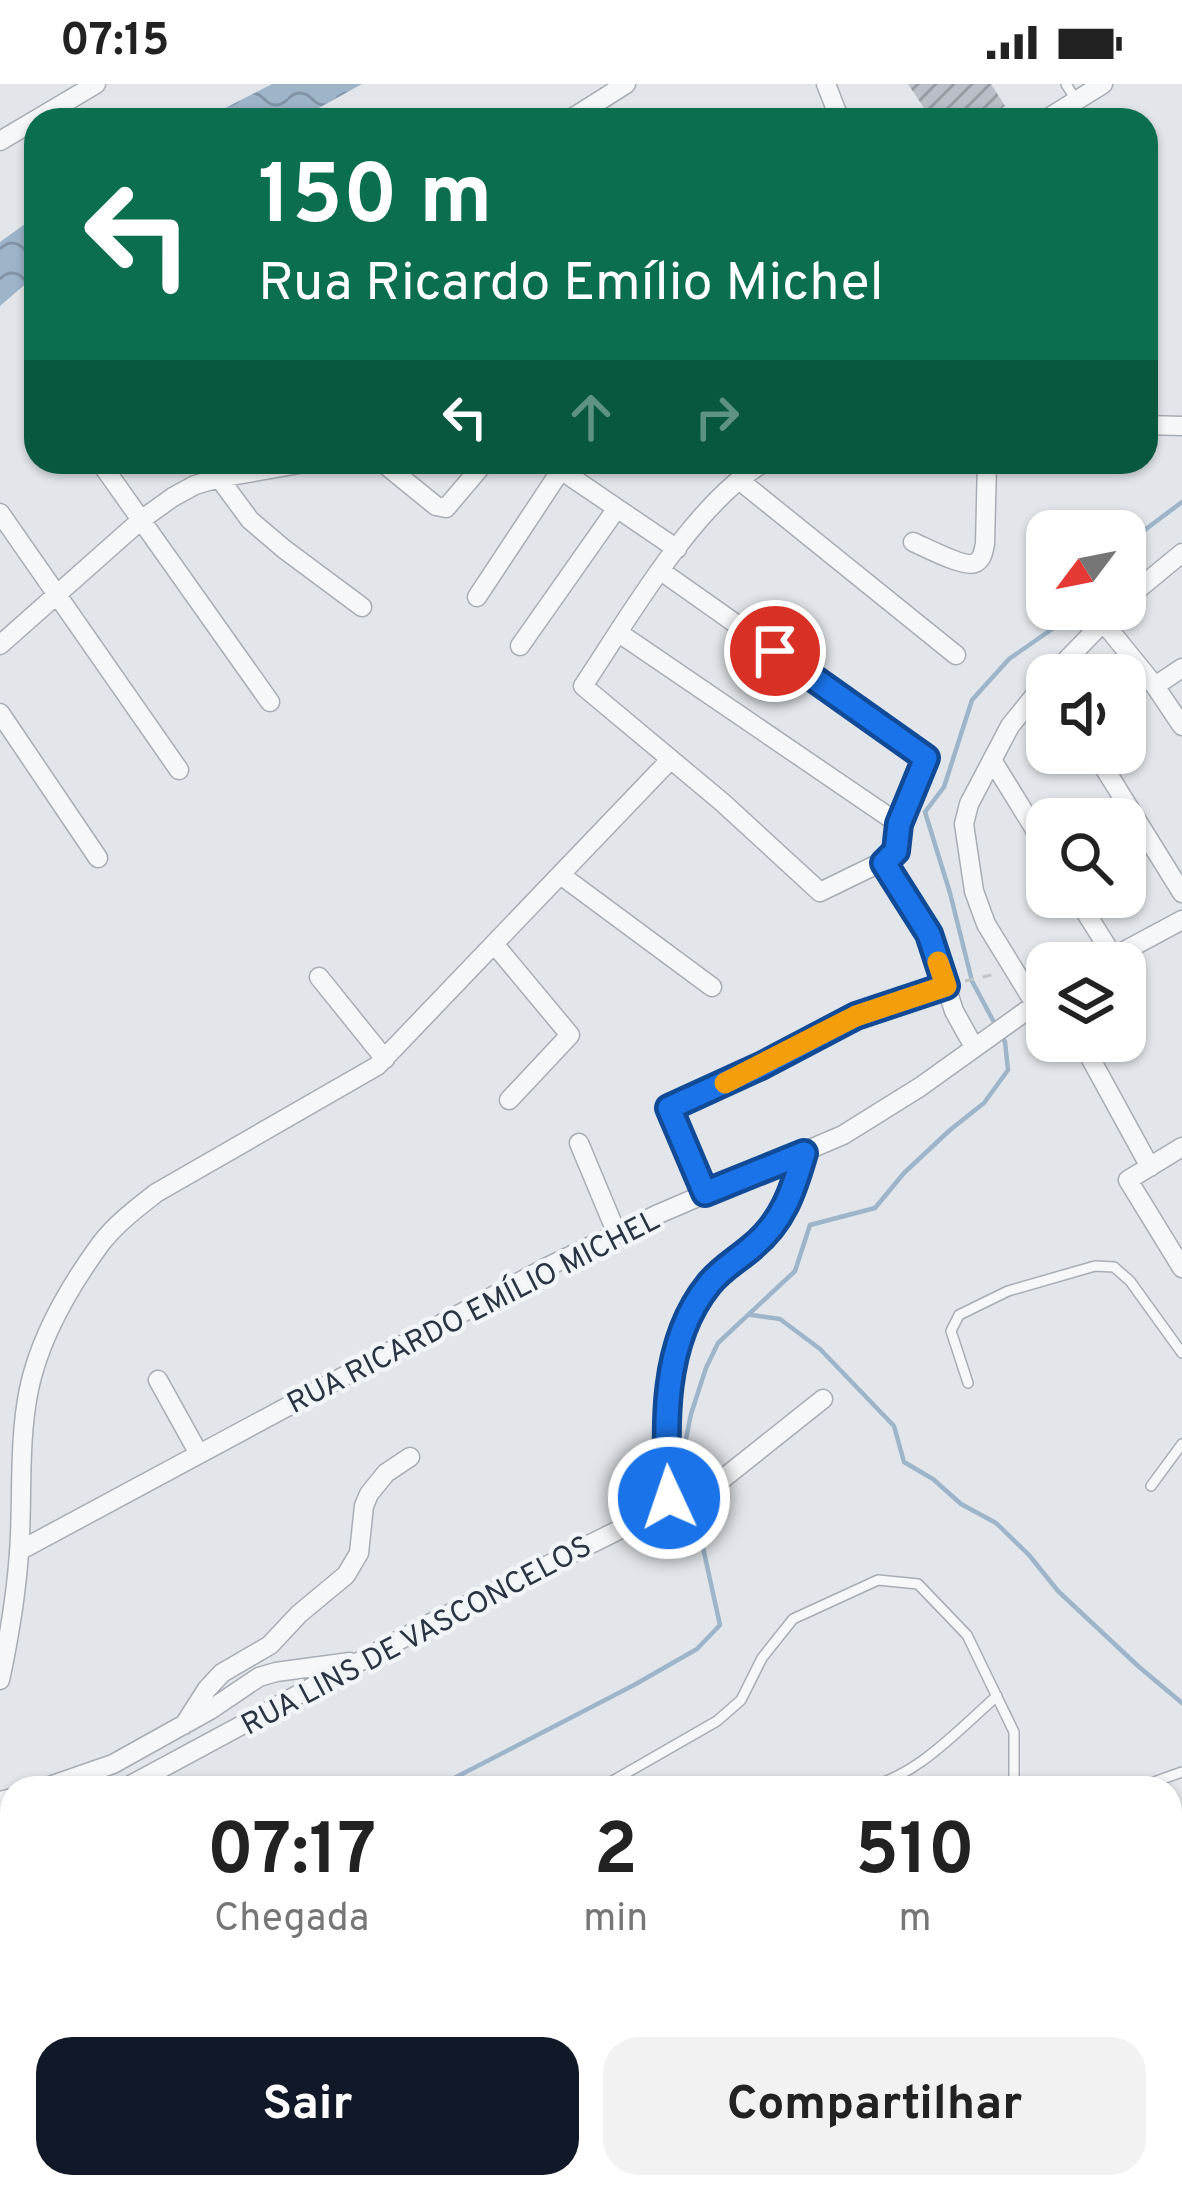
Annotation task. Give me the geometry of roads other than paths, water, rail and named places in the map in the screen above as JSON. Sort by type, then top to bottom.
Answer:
[{"type":"street","points":[[56,108],[96,84]]},
{"type":"street","points":[[588,108],[626,84]]},
{"type":"street","points":[[1071,92],[1103,84]]},
{"type":"street","points":[[109,474],[270,702]]},
{"type":"street","points":[[0,645],[173,497],[195,485],[242,474]]},
{"type":"street","points":[[397,474],[436,506],[446,508],[474,474]]},
{"type":"street","points":[[477,597],[563,474]]},
{"type":"street","points":[[574,474],[677,549]]},
{"type":"street","points":[[662,571],[926,758],[899,824],[896,851],[884,863],[820,892],[722,802],[583,686],[677,549],[717,500],[748,474]]},
{"type":"street","points":[[913,542],[966,564],[976,562],[985,544],[987,474]]},
{"type":"street","points":[[219,478],[250,520],[362,608]]},
{"type":"street","points":[[739,480],[956,655]]},
{"type":"street","points":[[520,646],[617,508]]},
{"type":"street","points":[[0,513],[179,770]]},
{"type":"street","points":[[1146,583],[1182,554]]},
{"type":"street","points":[[1071,654],[1094,630]]},
{"type":"street","points":[[1119,630],[1182,726]]},
{"type":"street","points":[[619,633],[899,824]]},
{"type":"street","points":[[1155,686],[1182,668]]},
{"type":"street","points":[[1026,703],[969,804],[964,824],[980,908],[995,942],[1026,984]]},
{"type":"street","points":[[0,713],[98,857]]},
{"type":"street","points":[[0,1680],[19,1551],[30,1387],[40,1351],[104,1240],[173,1182],[386,1059],[670,760]]},
{"type":"street","points":[[992,760],[1026,815]]},
{"type":"street","points":[[1109,774],[1182,893]]},
{"type":"street","points":[[884,863],[929,934],[954,1011],[990,1036]]},
{"type":"street","points":[[562,876],[712,987]]},
{"type":"street","points":[[1141,942],[1182,920]]},
{"type":"street","points":[[495,945],[569,1035],[509,1100]]},
{"type":"street","points":[[319,977],[386,1059]]},
{"type":"street","points":[[705,1193],[669,1108],[856,1016],[946,986]]},
{"type":"street","name":"RUA RICARDO EMÍLIO MICHEL","points":[[19,1551],[503,1289],[705,1193],[843,1135],[1026,1011]]},
{"type":"street","points":[[1092,1062],[1150,1167]]},
{"type":"street","points":[[579,1143],[617,1234]]},
{"type":"street","points":[[1182,1147],[1128,1180],[1182,1268]]},
{"type":"street","points":[[669,1498],[667,1407],[682,1334],[711,1281],[764,1237],[784,1212],[804,1153]]},
{"type":"street","points":[[158,1380],[199,1454]]},
{"type":"street","name":"RUA LINS DE VASCONCELOS","points":[[147,1776],[448,1614],[643,1518],[669,1498],[720,1481],[823,1399]]},
{"type":"street","points":[[184,1724],[222,1673],[270,1645],[346,1575],[359,1552],[369,1494],[386,1473],[410,1457]]},
{"type":"street","points":[[80,1776],[104,1768],[268,1674],[361,1661]]},
{"type":"lane","points":[[968,1383],[951,1331],[959,1316],[1008,1291],[1095,1266],[1114,1267],[1130,1281],[1182,1353]]},
{"type":"lane","points":[[1151,1486],[1182,1444]]},
{"type":"lane","points":[[620,1776],[717,1721],[741,1700],[762,1658],[793,1619],[878,1580],[917,1585],[967,1635],[1014,1732],[1015,1776]]},
{"type":"lane","points":[[897,1776],[931,1754],[997,1696]]},
{"type":"water","points":[[272,84],[362,84],[319,108],[225,108]]},
{"type":"water","points":[[24,225],[24,285],[0,306],[0,242]]},
{"type":"waterway","points":[[1146,529],[1182,502]]},
{"type":"waterway","points":[[996,1026],[972,981],[925,812],[944,787],[972,700],[1009,659],[1051,630]]},
{"type":"waterway","points":[[689,1478],[686,1439],[691,1414],[718,1343],[795,1271],[810,1225],[875,1208],[904,1173],[984,1103],[1008,1070],[1002,1036]]},
{"type":"waterway","points":[[751,1315],[780,1319],[820,1349],[894,1426],[904,1462],[996,1523],[1058,1591],[1182,1703]]},
{"type":"waterway","points":[[458,1776],[697,1649],[720,1625],[693,1502]]}]
